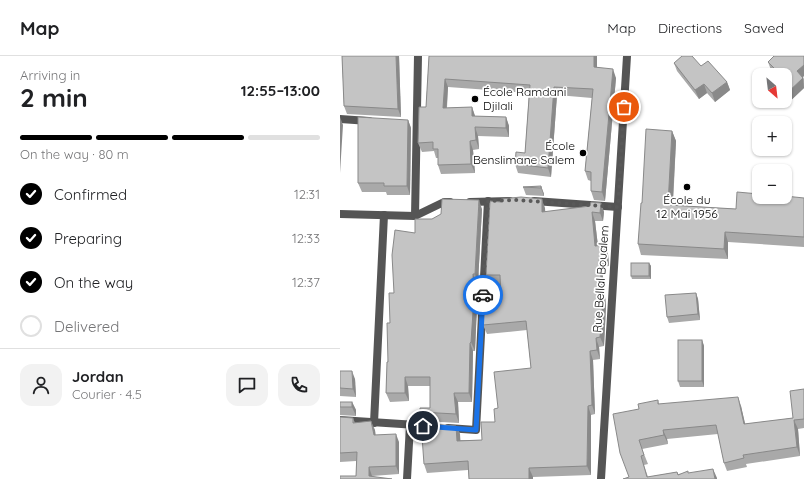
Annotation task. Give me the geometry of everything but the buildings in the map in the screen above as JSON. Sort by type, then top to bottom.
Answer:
[{"type":"street","points":[[415,216],[413,123],[418,56]]},
{"type":"street","name":"Rue Bellal Boualem","points":[[601,479],[627,56]]},
{"type":"street","points":[[340,120],[378,122]]},
{"type":"street","points":[[340,420],[476,430],[488,201]]},
{"type":"street","points":[[340,214],[415,216],[444,202],[520,201],[618,207]]},
{"type":"street","points":[[374,423],[384,215]]},
{"type":"street","points":[[407,479],[410,425]]},
{"type":"way so far","points":[[483,295],[488,201],[516,200],[618,207],[624,107]]},
{"type":"place","name":"École Ramdani Djilali","points":[[475,99]]},
{"type":"place","name":"École Benslimane Salem","points":[[583,153]]},
{"type":"place","name":"École du 12 Mai 1956","points":[[687,187]]},
{"type":"route","points":[[423,426],[476,430],[483,295]]}]
